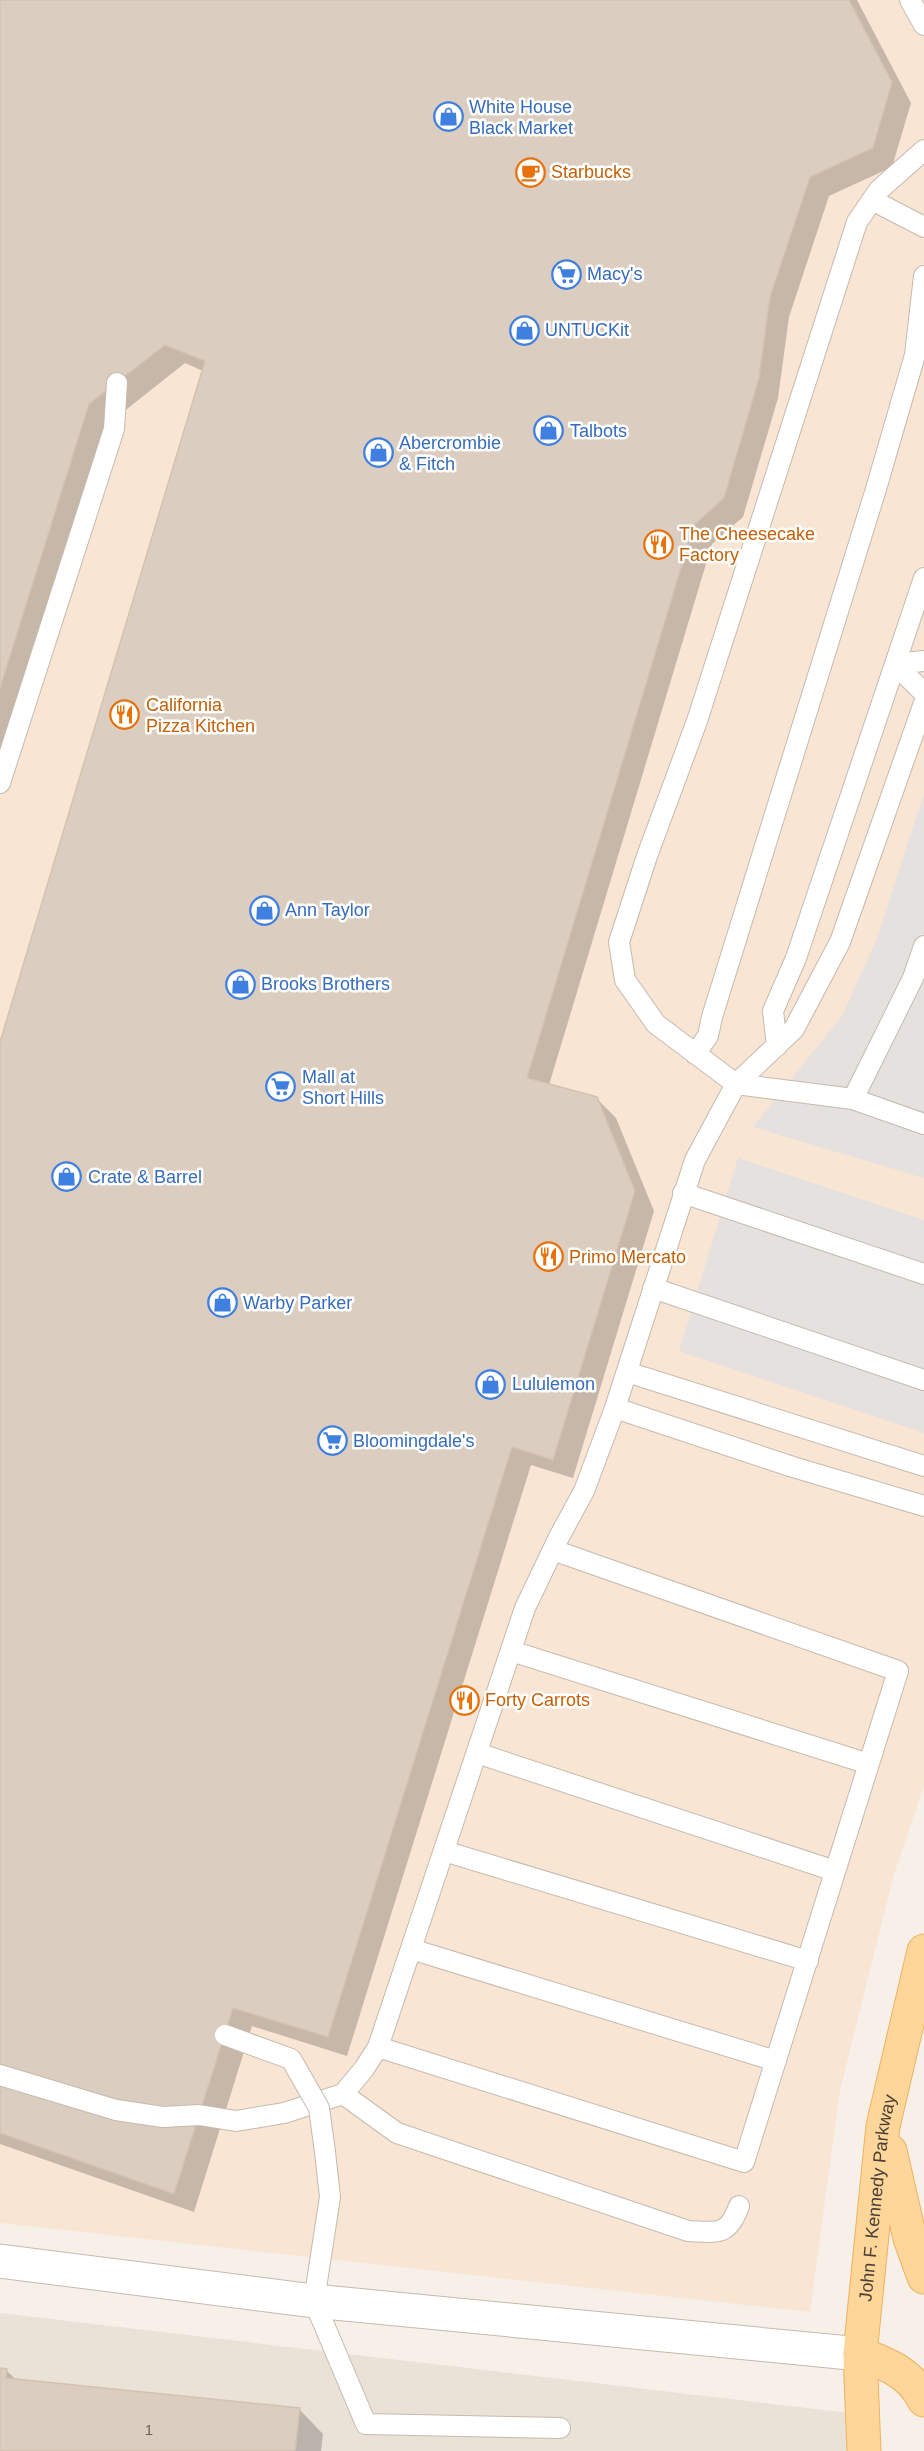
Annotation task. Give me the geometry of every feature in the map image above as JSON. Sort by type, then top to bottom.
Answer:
[{"type":"main road","name":"John F. Kennedy Parkway","points":[[864,2451],[860,2354],[884,2126],[924,1951]]},
{"type":"main road","points":[[884,2126],[910,2238],[924,2277]]},
{"type":"main road","points":[[860,2354],[888,2364],[905,2376],[924,2400]]},
{"type":"street","points":[[0,2261],[314,2301],[860,2354]]},
{"type":"lane","points":[[910,0],[924,25]]},
{"type":"lane","points":[[924,150],[879,190],[857,222],[697,721],[647,856],[619,942],[625,980],[656,1024],[736,1084],[853,1099],[924,1124]]},
{"type":"lane","points":[[872,200],[924,227]]},
{"type":"lane","points":[[695,1054],[708,1036],[876,489],[915,355],[924,276]]},
{"type":"lane","points":[[0,783],[114,429],[117,383]]},
{"type":"lane","points":[[777,1046],[773,1011],[796,958],[924,578]]},
{"type":"lane","points":[[895,664],[924,661]]},
{"type":"lane","points":[[895,664],[924,693]]},
{"type":"lane","points":[[0,2075],[116,2110],[163,2116],[199,2115],[236,2121],[284,2113],[343,2094],[364,2069],[378,2047],[525,1608],[584,1491],[615,1408],[695,1160],[736,1084],[794,1029],[840,942],[924,703]]},
{"type":"lane","points":[[853,1099],[913,978],[924,946]]},
{"type":"lane","points":[[683,1194],[924,1274]]},
{"type":"lane","points":[[653,1288],[924,1380]]},
{"type":"lane","points":[[627,1372],[924,1466]]},
{"type":"lane","points":[[615,1408],[794,1467],[923,1506]]},
{"type":"lane","points":[[378,2047],[744,2162],[897,1671],[553,1550]]},
{"type":"lane","points":[[511,1652],[869,1764]]},
{"type":"lane","points":[[477,1753],[835,1871]]},
{"type":"lane","points":[[444,1851],[808,1961]]},
{"type":"lane","points":[[411,1950],[776,2061]]},
{"type":"lane","points":[[225,2035],[291,2059],[319,2108],[330,2197],[314,2301],[366,2424],[560,2428]]},
{"type":"lane","points":[[343,2094],[397,2133],[688,2230],[721,2232],[734,2222],[739,2206]]},
{"type":"shaded area","points":[[0,0],[924,0],[924,1785],[893,1877],[840,2090],[810,2312],[0,2223]]},
{"type":"shaded area","points":[[924,793],[924,1178],[753,1127],[842,1016],[877,939]]},
{"type":"shaded area","points":[[738,1158],[924,1220],[924,1433],[679,1351]]},
{"type":"shaded area","points":[[0,2313],[850,2413],[851,2451],[0,2451]]},
{"type":"building","name":"Mall at Short Hills","points":[[0,0],[849,0],[892,82],[873,148],[810,177],[770,297],[759,378],[724,498],[694,525],[527,1078],[597,1097],[635,1191],[553,1460],[512,1447],[328,2037],[233,2008],[174,2194],[0,2133],[0,1042],[205,361],[165,345],[89,404],[0,688]]},
{"type":"building","points":[[0,2368],[7,2369],[6,2378],[300,2408],[295,2451],[0,2451]]},
{"type":"place","name":"White House Black Market","points":[[448,117]]},
{"type":"place","name":"Starbucks","points":[[530,172]]},
{"type":"place","name":"Macy's","points":[[566,274]]},
{"type":"place","name":"UNTUCKit","points":[[524,330]]},
{"type":"place","name":"Talbots","points":[[549,431]]},
{"type":"place","name":"Abercrombie & Fitch","points":[[378,453]]},
{"type":"place","name":"The Cheesecake Factory","points":[[658,544]]},
{"type":"place","name":"California Pizza Kitchen","points":[[125,715]]},
{"type":"place","name":"Ann Taylor","points":[[264,910]]},
{"type":"place","name":"Brooks Brothers","points":[[240,984]]},
{"type":"place","name":"Mall at Short Hills","points":[[281,1087]]},
{"type":"place","name":"Crate & Barrel","points":[[67,1177]]},
{"type":"place","name":"Primo Mercato","points":[[548,1257]]},
{"type":"place","name":"Warby Parker","points":[[222,1303]]},
{"type":"place","name":"Lululemon","points":[[491,1384]]},
{"type":"place","name":"Bloomingdale's","points":[[332,1441]]},
{"type":"place","name":"Forty Carrots","points":[[464,1700]]}]
